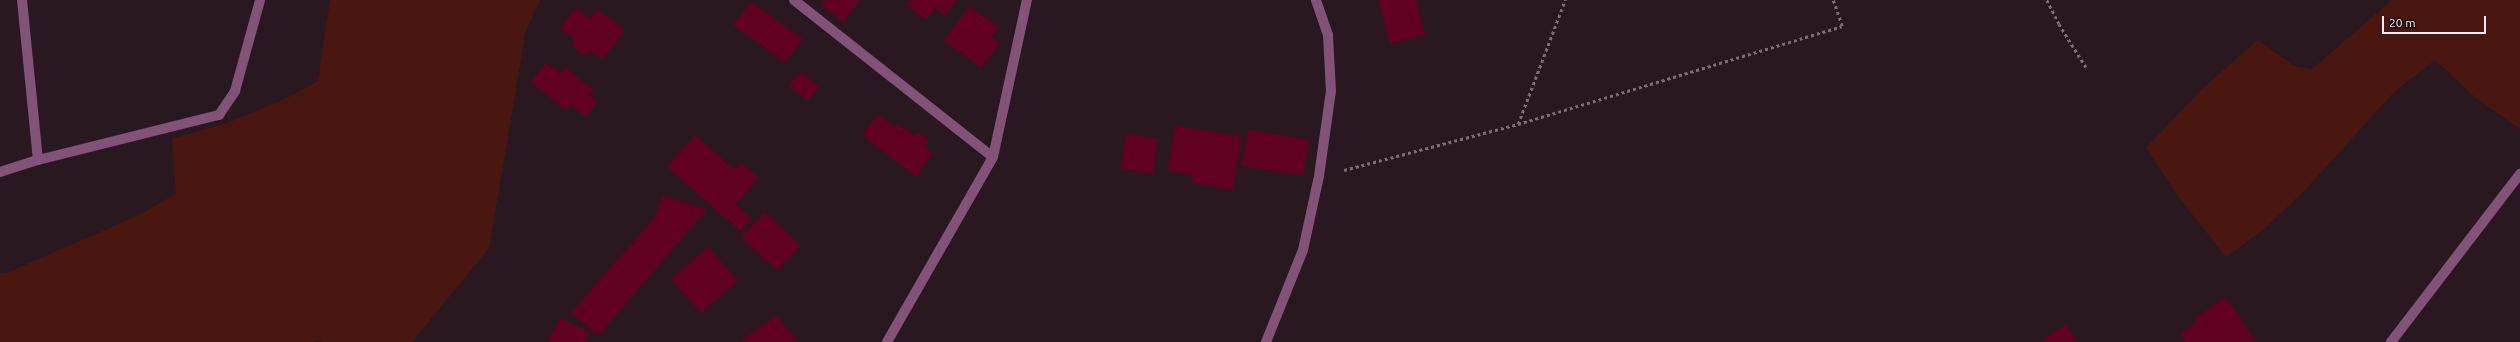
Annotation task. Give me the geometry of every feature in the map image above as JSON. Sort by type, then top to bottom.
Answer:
[{"type":"street","points":[[22,0],[38,160]]},
{"type":"street","points":[[0,172],[38,160],[219,115],[235,91],[260,0]]},
{"type":"street","points":[[794,0],[993,157]]},
{"type":"street","points":[[887,342],[993,157],[1027,0]]},
{"type":"street","points":[[1266,342],[1303,250],[1319,176],[1331,91],[1328,36],[1316,0]]},
{"type":"street","points":[[2391,342],[2520,174]]},
{"type":"path","points":[[1518,124],[1566,0]]},
{"type":"path","points":[[1319,176],[1518,124],[1842,26],[1833,0]]},
{"type":"path","points":[[2047,0],[2059,24],[2086,67]]},
{"type":"shaded area","points":[[330,0],[540,0],[526,30],[489,248],[412,342],[322,342],[316,340],[314,342],[0,342],[0,273],[7,273],[139,215],[176,194],[172,139],[230,122],[283,100],[318,81]]},
{"type":"shaded area","points":[[2392,0],[2520,0],[2520,129],[2476,98],[2435,60],[2394,92],[2306,189],[2264,229],[2226,257],[2178,196],[2146,148],[2203,88],[2258,40],[2294,66],[2312,69]]},
{"type":"building","points":[[825,0],[857,0],[859,2],[843,22],[821,5]]},
{"type":"building","points":[[911,0],[957,0],[945,16],[935,9],[926,20],[906,5]]},
{"type":"building","points":[[1378,0],[1416,0],[1425,35],[1390,44]]},
{"type":"building","points":[[751,2],[803,39],[785,63],[733,25]]},
{"type":"building","points":[[969,6],[999,27],[992,37],[1000,43],[981,68],[944,41]]},
{"type":"building","points":[[576,8],[590,19],[598,9],[625,30],[602,60],[590,51],[585,57],[571,45],[575,40],[560,28]]},
{"type":"building","points":[[546,63],[561,74],[565,68],[594,90],[589,95],[598,102],[586,117],[571,105],[567,111],[531,82]]},
{"type":"building","points":[[800,72],[819,87],[808,101],[789,86]]},
{"type":"building","points":[[878,115],[895,127],[897,123],[914,136],[918,132],[929,141],[924,147],[933,154],[916,177],[862,135]]},
{"type":"building","points":[[1175,126],[1242,137],[1233,190],[1191,183],[1193,175],[1168,171]]},
{"type":"building","points":[[1248,130],[1309,140],[1303,176],[1242,166]]},
{"type":"building","points":[[1126,134],[1158,139],[1153,174],[1121,169]]},
{"type":"building","points":[[695,135],[735,170],[741,163],[759,178],[736,204],[752,219],[741,232],[667,167]]},
{"type":"building","points":[[663,195],[707,210],[598,336],[571,313],[655,217]]},
{"type":"building","points":[[765,212],[801,246],[777,271],[741,237]]},
{"type":"building","points":[[708,247],[738,281],[701,313],[671,279]]},
{"type":"building","points":[[2226,297],[2256,342],[2185,342],[2180,334],[2196,323],[2194,319]]},
{"type":"building","points":[[777,315],[797,342],[740,342]]},
{"type":"building","points":[[560,318],[590,333],[585,342],[548,342]]},
{"type":"building","points":[[2066,325],[2077,342],[2039,342]]}]
